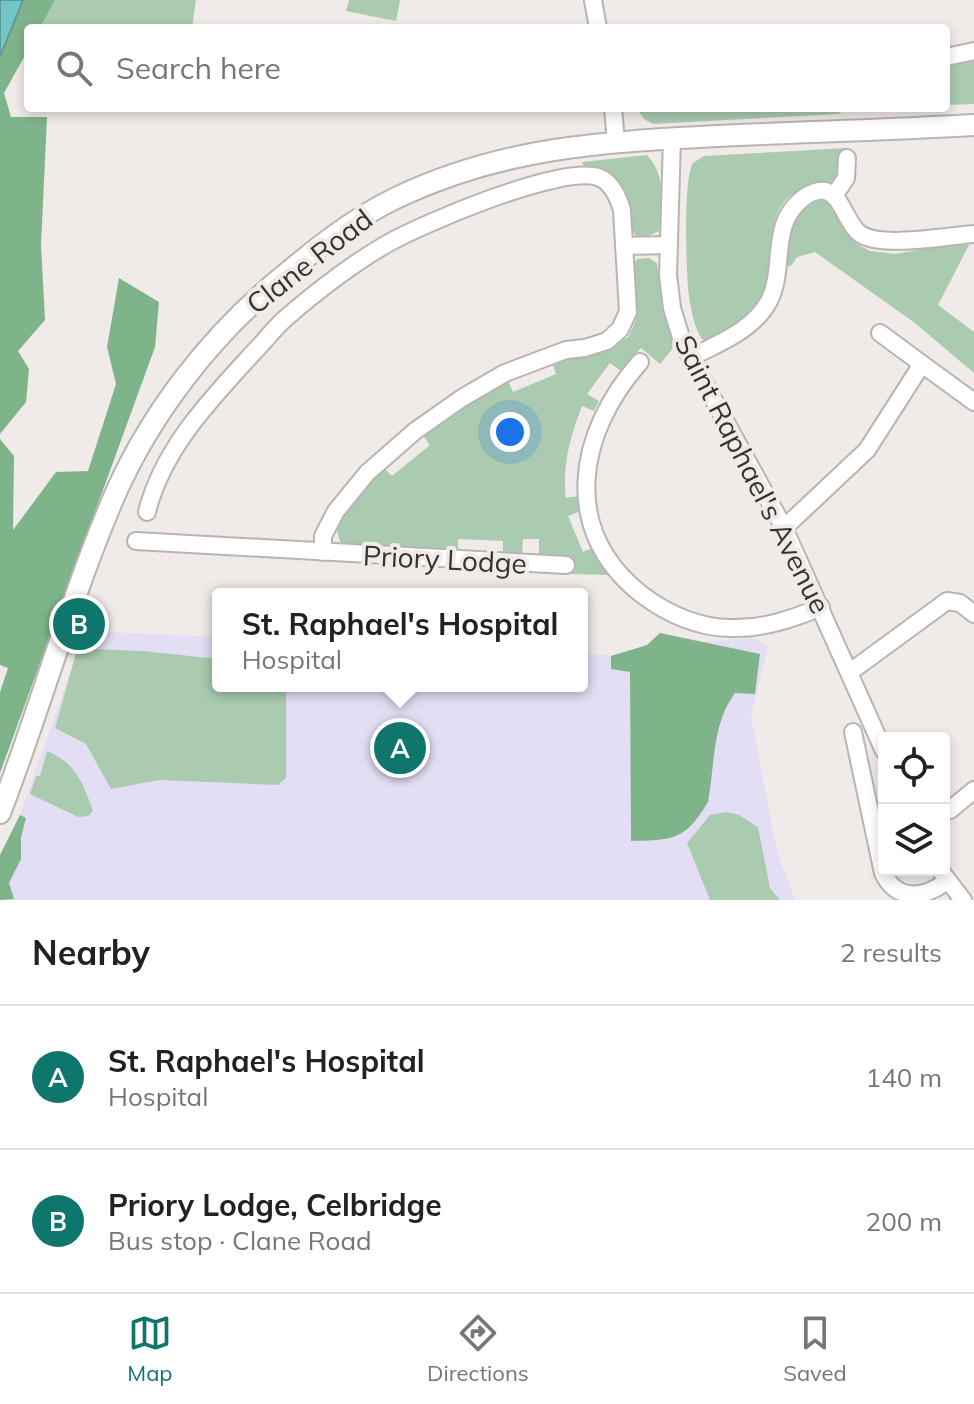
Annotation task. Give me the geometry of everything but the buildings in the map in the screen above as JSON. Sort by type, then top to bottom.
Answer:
[{"type":"main road","name":"Clane Road","points":[[0,813],[94,547],[136,452],[170,398],[223,332],[268,289],[317,249],[369,213],[439,180],[488,163],[565,147],[672,138],[974,125]]},
{"type":"street","points":[[593,0],[597,24]]},
{"type":"street","points":[[950,56],[974,51]]},
{"type":"street","points":[[613,112],[616,142]]},
{"type":"street","name":"Saint Raphael's Avenue","points":[[672,138],[668,275],[672,308],[690,358],[784,528],[878,737]]},
{"type":"street","points":[[834,196],[846,178],[847,158]]},
{"type":"street","name":"Priory Lodge","points":[[147,512],[154,486],[192,421],[285,319],[397,238],[472,206],[538,185],[586,175],[600,178],[618,196],[628,312],[620,329],[607,341],[566,350],[505,373],[416,430],[367,473],[336,511],[323,536],[323,552]]},
{"type":"street","points":[[690,358],[738,332],[769,301],[789,209],[808,194],[824,191],[834,196],[858,232],[873,241],[974,234]]},
{"type":"street","points":[[624,246],[669,245]]},
{"type":"street","points":[[880,333],[974,402]]},
{"type":"street","points":[[640,362],[622,382],[602,415],[592,441],[585,480],[590,516],[602,552],[614,569],[651,602],[697,624],[730,628],[765,625],[821,607]]},
{"type":"street","points":[[784,528],[867,450],[922,364]]},
{"type":"street","name":"Priory Lodge","points":[[136,541],[566,565]]},
{"type":"street","points":[[850,672],[947,601],[960,603],[974,614]]},
{"type":"street","points":[[853,732],[878,850]]},
{"type":"street","points":[[950,810],[974,790]]},
{"type":"street","points":[[884,876],[889,887],[902,897],[913,900],[928,894],[944,876],[963,900]]},
{"type":"shaded area","points":[[85,631],[212,637],[212,692],[588,692],[588,654],[610,655],[698,642],[753,638],[768,646],[751,717],[777,851],[795,900],[0,900],[0,855],[20,815]]},
{"type":"green space","points":[[0,0],[55,0],[42,24],[24,24],[24,57],[4,93],[11,117],[47,117],[41,245],[45,320],[18,351],[29,369],[26,402],[0,434]]},
{"type":"green space","points":[[55,0],[196,0],[193,24],[42,24]]},
{"type":"green space","points":[[349,0],[400,0],[396,21],[346,11]]},
{"type":"green space","points":[[974,59],[974,104],[950,105],[950,65]]},
{"type":"green space","points":[[640,112],[841,112],[653,124]]},
{"type":"green space","points":[[847,148],[839,162],[836,180],[795,192],[781,206],[773,231],[768,284],[753,311],[706,342],[695,323],[688,285],[687,206],[693,163],[704,156]]},
{"type":"green space","points":[[647,155],[658,172],[662,201],[659,231],[643,239],[635,235],[600,170],[584,166],[582,162]]},
{"type":"green space","points":[[816,200],[829,202],[857,244],[870,251],[895,254],[947,245],[969,245],[938,305],[974,332],[974,373],[915,323],[815,252],[797,257],[791,266],[784,265],[791,226],[800,211]]},
{"type":"green space","points":[[649,258],[657,263],[662,304],[674,347],[660,364],[641,348],[621,371],[610,363],[587,394],[599,401],[594,411],[582,406],[566,462],[566,498],[579,496],[581,511],[568,516],[583,552],[594,547],[611,575],[569,574],[567,557],[539,555],[539,539],[523,539],[522,554],[503,553],[503,541],[458,539],[458,552],[344,545],[340,541],[336,528],[343,514],[383,467],[392,476],[430,445],[422,434],[484,392],[508,381],[513,392],[556,374],[552,362],[605,350],[628,337],[636,320],[631,265],[638,259]]},
{"type":"green space","points":[[119,278],[159,302],[155,347],[0,773],[0,692],[8,668],[0,665],[0,439],[14,456],[13,530],[56,472],[88,471],[116,384],[107,347]]},
{"type":"green space","points":[[660,633],[760,654],[755,694],[735,693],[722,718],[708,802],[700,815],[676,836],[631,841],[630,672],[611,669],[611,656],[647,645]]},
{"type":"green space","points":[[92,649],[143,651],[212,658],[212,692],[286,692],[286,778],[278,785],[159,780],[111,789],[86,744],[55,728],[76,653]]},
{"type":"green space","points":[[47,751],[65,762],[77,775],[93,811],[88,816],[78,817],[30,794],[36,776],[40,776]]},
{"type":"green space","points":[[726,812],[739,815],[758,827],[770,888],[780,900],[710,900],[687,843],[710,815]]},
{"type":"green space","points":[[20,815],[26,818],[21,837],[21,859],[9,883],[14,899],[0,900],[0,855]]},
{"type":"water","points":[[0,0],[23,0],[0,57]]},
{"type":"place","name":"Priory Lodge, Celbridge","points":[[79,624]]},
{"type":"place","name":"St. Raphael's Hospital","points":[[400,748]]}]
